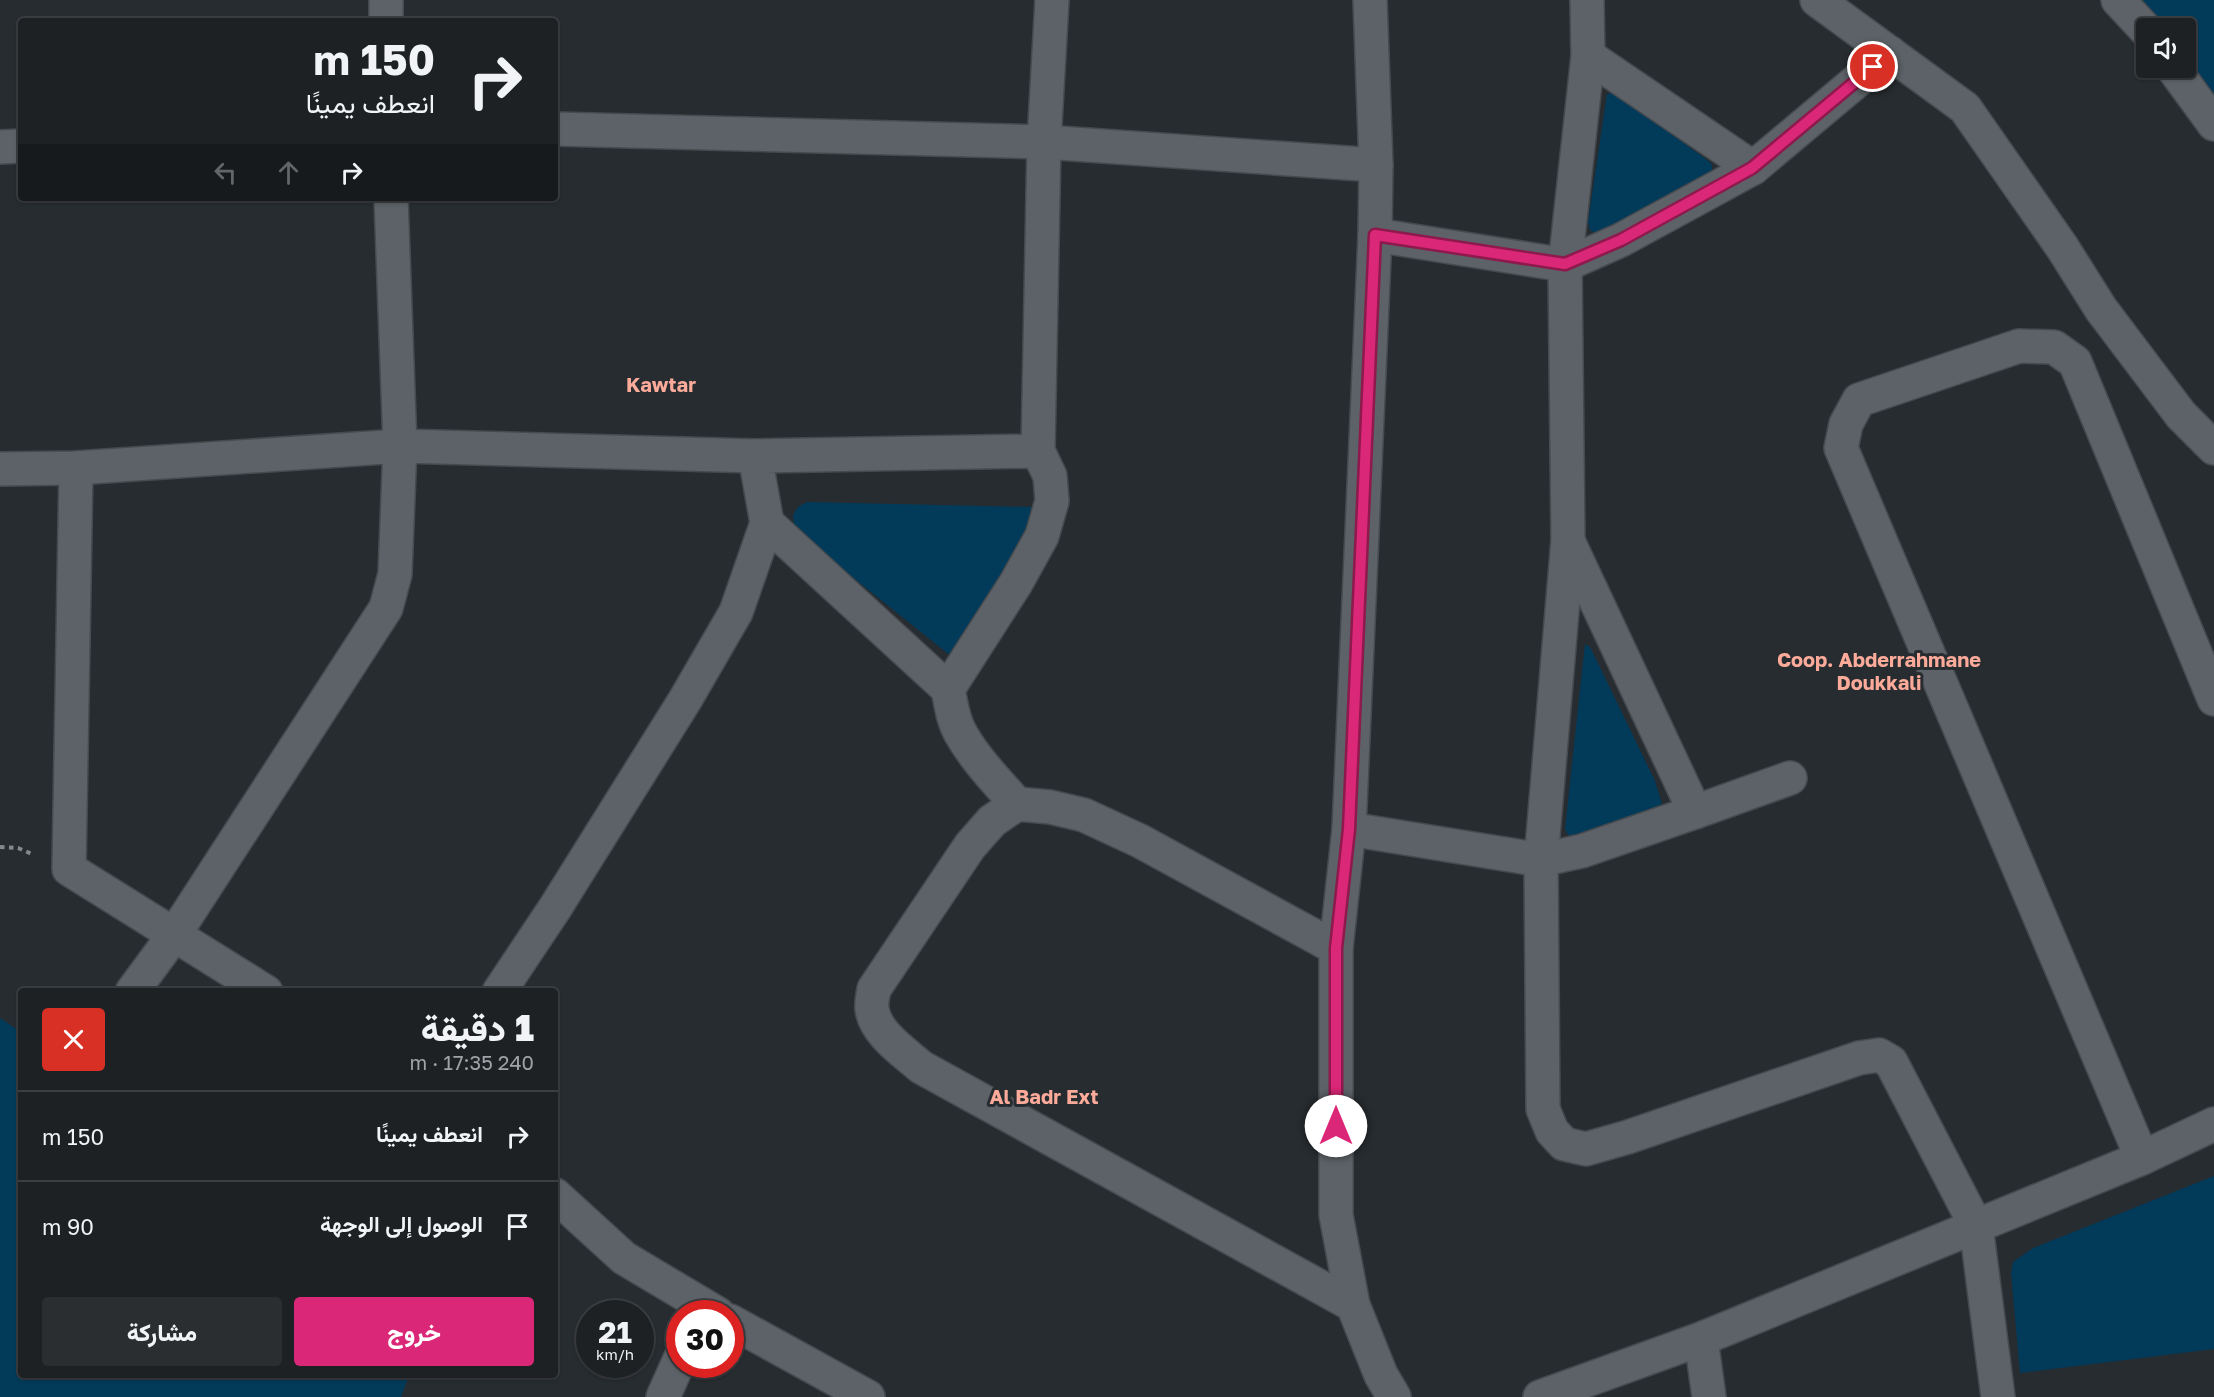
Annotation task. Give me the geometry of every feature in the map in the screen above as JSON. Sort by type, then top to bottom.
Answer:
[{"type":"street","points":[[386,0],[386,18]]},
{"type":"street","points":[[948,689],[1016,584],[1042,536],[1052,501],[1050,476],[1038,451],[1044,142],[1052,0]]},
{"type":"street","points":[[1370,0],[1376,165],[1375,235],[1349,829],[1336,948],[1336,1215],[1353,1305],[1381,1375],[1394,1397]]},
{"type":"street","points":[[1587,0],[1588,56],[1565,264],[1568,540],[1541,860],[1543,1109],[1552,1131],[1564,1144],[1586,1149],[1628,1137],[1859,1058],[1879,1055],[1891,1062],[1976,1226],[1998,1397]]},
{"type":"street","points":[[1817,0],[1965,108],[2056,237],[2101,309],[2181,415],[2214,448]]},
{"type":"street","points":[[2118,0],[2136,19]]},
{"type":"street","points":[[1375,235],[1565,264],[1621,240],[1752,168],[1890,53]]},
{"type":"street","points":[[1588,56],[1752,168]]},
{"type":"street","points":[[2181,78],[2213,120]]},
{"type":"street","points":[[558,129],[1044,142],[1376,165]]},
{"type":"street","points":[[0,147],[18,146]]},
{"type":"street","points":[[135,988],[174,935],[387,608],[394,574],[400,446],[391,201]]},
{"type":"street","points":[[2142,1158],[1841,448],[1846,424],[1859,400],[2019,346],[2054,347],[2075,362],[2214,699]]},
{"type":"street","points":[[0,469],[76,468],[400,446],[755,456],[1038,451]]},
{"type":"street","points":[[502,988],[555,908],[685,700],[736,612],[767,523],[755,456]]},
{"type":"street","points":[[76,468],[69,869],[260,988]]},
{"type":"street","points":[[767,523],[948,689],[952,711],[960,734],[991,775],[1017,804]]},
{"type":"street","points":[[1568,540],[1695,812]]},
{"type":"street","points":[[1349,829],[1541,860],[1582,850],[1790,778]]},
{"type":"street","points":[[1336,948],[1140,841],[1084,815],[1050,807],[1017,804],[992,821],[970,846],[874,989],[871,1007],[875,1021],[893,1042],[921,1067],[1353,1305]]},
{"type":"street","points":[[1540,1397],[1701,1339],[2142,1158],[2214,1124]]},
{"type":"street","points":[[558,1199],[624,1258],[691,1300]]},
{"type":"street","points":[[744,1331],[868,1397]]},
{"type":"street","points":[[1701,1339],[1708,1397]]},
{"type":"street","points":[[663,1397],[672,1378]]},
{"type":"shaded area","points":[[2135,0],[2214,0],[2214,99],[2195,78],[2196,18],[2150,18]]},
{"type":"shaded area","points":[[1615,92],[1711,163],[1713,172],[1708,179],[1597,234],[1590,230],[1588,222],[1607,94]]},
{"type":"shaded area","points":[[807,502],[1035,507],[1041,512],[952,657],[821,552],[794,524],[793,515],[798,507]]},
{"type":"shaded area","points":[[1585,644],[1590,647],[1655,781],[1662,804],[1658,813],[1578,838],[1568,835],[1565,829]]},
{"type":"shaded area","points":[[0,1018],[18,1030],[18,1378],[408,1378],[401,1397],[0,1397]]},
{"type":"shaded area","points":[[2214,1176],[2214,1349],[2020,1373],[2011,1273],[2013,1262],[2033,1248]]},
{"type":"district","name":"Kawtar","points":[[661,385]]},
{"type":"district","name":"Coop. Abderrahmane Doukkali","points":[[1879,672]]},
{"type":"district","name":"Al Badr Ext","points":[[1044,1097]]},
{"type":"route","points":[[1336,1126],[1336,948],[1349,829],[1375,235],[1565,264],[1621,240],[1678,211],[1752,168],[1873,67]]}]
